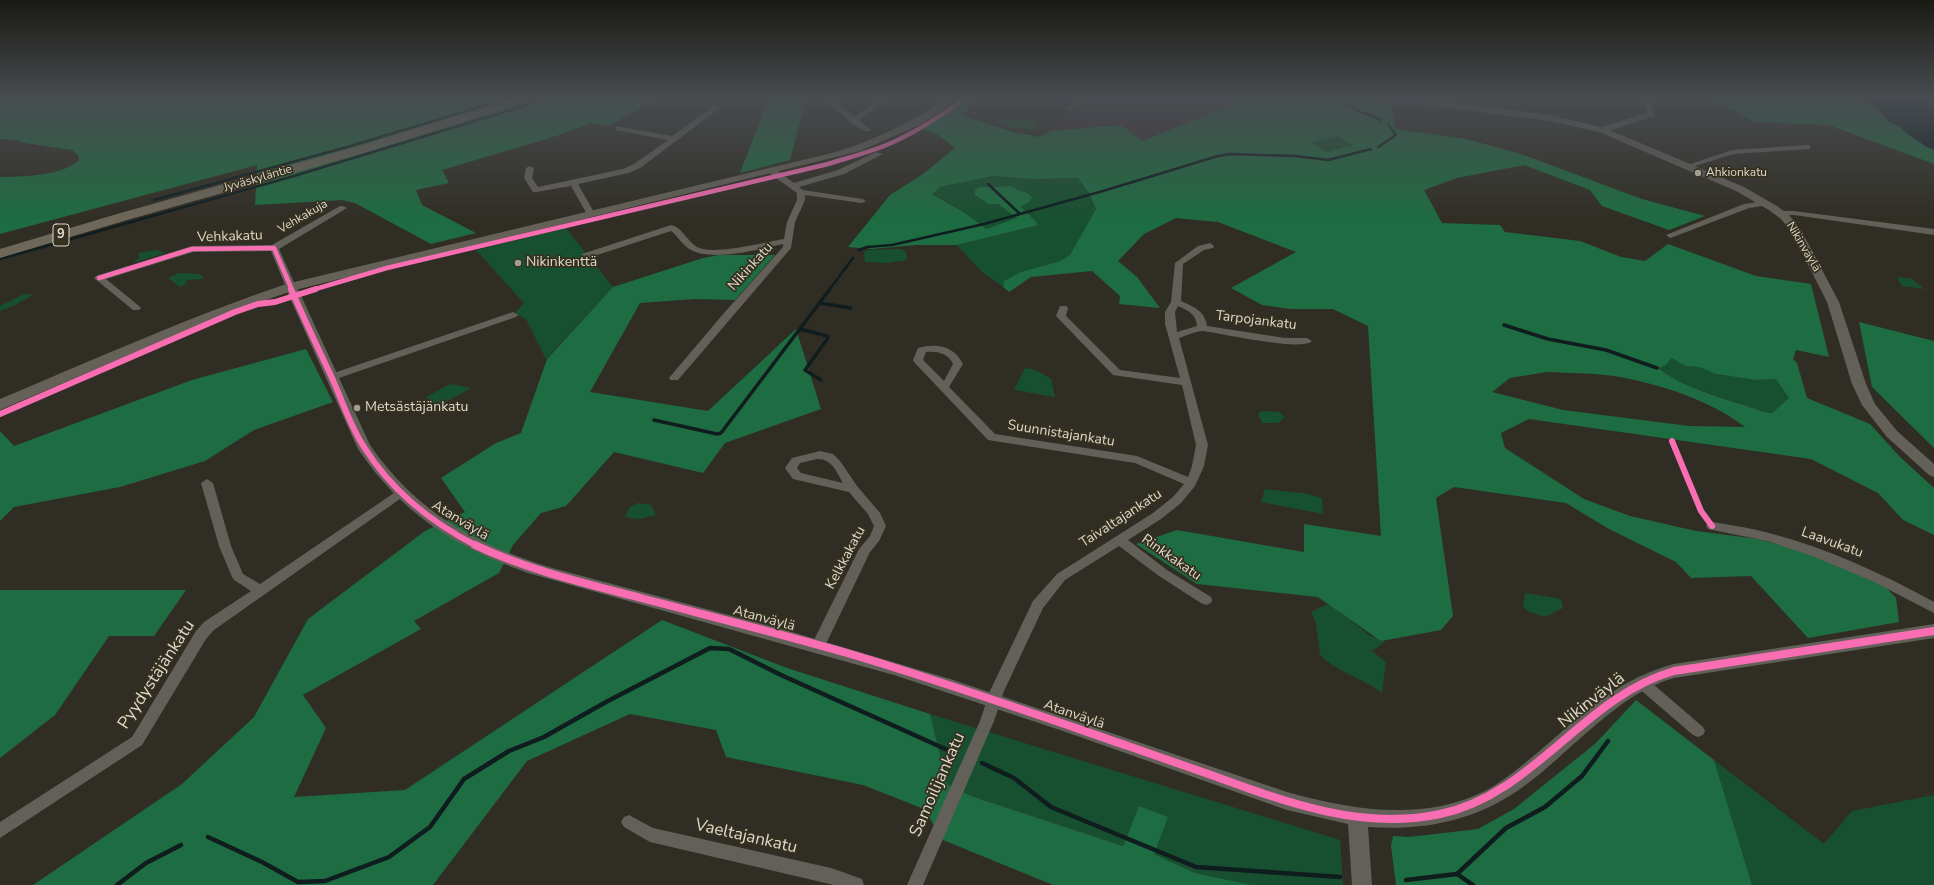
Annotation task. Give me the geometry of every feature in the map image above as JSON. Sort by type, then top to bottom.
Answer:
[{"type":"highway","name":"Jyväskyläntie","points":[[122,216],[398,138]]},
{"type":"highway","name":"9","points":[[0,247],[122,216]]},
{"type":"highway","name":"9","points":[[0,254],[122,216]]},
{"type":"main road","points":[[0,405],[178,329],[246,302],[291,288],[840,154],[884,138]]},
{"type":"street","name":"Nikinväylä","points":[[1622,138],[1740,189],[1779,212],[1796,230],[1833,302],[1859,384],[1869,405],[1892,434],[1934,472]]},
{"type":"street","points":[[530,168],[528,178],[536,190],[573,183],[625,171],[637,166],[674,139]]},
{"type":"street","points":[[1689,166],[1732,152],[1807,146]]},
{"type":"street","points":[[793,186],[841,172],[879,154]]},
{"type":"street","points":[[772,171],[801,192],[862,201]]},
{"type":"street","points":[[573,183],[591,214]]},
{"type":"street","name":"Nikinkatu","points":[[674,378],[727,315],[787,248],[791,222],[801,200],[801,192]]},
{"type":"street","points":[[1670,235],[1749,206],[1765,203]]},
{"type":"street","name":"Vehkakuja","points":[[274,248],[343,208]]},
{"type":"street","points":[[1779,212],[1794,212],[1934,232]]},
{"type":"street","points":[[585,256],[671,228],[677,230],[695,249],[704,252],[718,252],[788,241]]},
{"type":"street","name":"Taivaltajankatu","points":[[994,700],[1042,600],[1061,577],[1157,516],[1177,500],[1191,483],[1198,466],[1202,445],[1170,324],[1170,312],[1176,302],[1179,263],[1201,248],[1210,246]]},
{"type":"street","name":"Vehkakatu","points":[[136,308],[98,278],[192,249],[274,248],[291,288]]},
{"type":"street","name":"Atanväylä","points":[[291,288],[363,446],[376,465],[401,494],[439,525],[479,547],[522,565],[818,646],[910,673],[994,700],[1287,801],[1356,818]]},
{"type":"street","name":"Tarpojankatu","points":[[1176,302],[1194,310],[1201,318],[1202,328]]},
{"type":"street","points":[[1063,308],[1061,316],[1118,373],[1186,382]]},
{"type":"street","points":[[332,377],[513,315]]},
{"type":"street","name":"Tarpojankatu","points":[[1174,336],[1202,328],[1285,341],[1307,341]]},
{"type":"street","name":"Suunnistajankatu","points":[[943,387],[992,437],[1137,460],[1191,483]]},
{"type":"street","name":"Kelkkakatu","points":[[818,646],[865,549],[875,538],[880,526],[874,514],[853,489],[836,463],[828,457],[820,454],[795,461],[792,464],[791,468],[797,476],[853,489]]},
{"type":"street","points":[[207,483],[225,546],[238,577],[261,591]]},
{"type":"street","name":"Pyydystäjänkatu","points":[[0,832],[137,741],[201,635],[214,622],[401,494]]},
{"type":"street","name":"Laavukatu","points":[[1712,526],[1774,539],[1830,557],[1888,583],[1934,608]]},
{"type":"street","name":"Rinkkakatu","points":[[1120,540],[1163,573],[1206,600]]},
{"type":"street","name":"Nikinväylä","points":[[1356,818],[1380,820],[1438,815],[1457,810],[1490,797],[1516,780],[1609,703],[1641,682],[1674,671],[1934,631]]},
{"type":"street","points":[[1641,682],[1698,731]]},
{"type":"street","name":"Samoilijankatu","points":[[916,885],[987,721],[994,700]]},
{"type":"street","points":[[1356,818],[1362,885]]},
{"type":"street","name":"Vaeltajankatu","points":[[629,822],[650,835],[831,876],[856,885]]},
{"type":"shaded area","points":[[1139,138],[1150,138],[1143,141]]},
{"type":"shaded area","points":[[1914,138],[1934,138],[1934,149],[1927,147]]},
{"type":"green space","points":[[548,138],[442,170],[449,183],[416,190],[422,205],[476,233],[431,244],[355,203],[342,200],[255,205],[257,165],[0,234],[0,177],[30,176],[53,172],[72,165],[79,160],[78,155],[72,150],[25,143],[16,140],[0,139]]},
{"type":"green space","points":[[753,138],[796,138],[790,160],[740,173]]},
{"type":"green space","points":[[943,138],[1139,138],[1143,141],[1150,138],[1329,138],[1312,143],[1327,152],[1353,145],[1341,138],[1461,138],[1521,154],[1642,199],[1705,216],[1669,230],[1602,206],[1590,190],[1524,165],[1457,178],[1424,190],[1442,223],[1500,225],[1505,232],[1580,241],[1621,257],[1645,261],[1668,244],[1756,276],[1811,284],[1829,357],[1796,350],[1793,359],[1797,363],[1807,398],[1870,424],[1900,457],[1934,488],[1934,535],[1903,520],[1878,493],[1811,459],[1529,419],[1501,433],[1505,448],[1584,499],[1630,516],[1696,531],[1758,539],[1831,559],[1882,583],[1896,598],[1899,622],[1808,638],[1751,576],[1691,578],[1676,562],[1609,529],[1566,503],[1454,487],[1436,498],[1453,616],[1441,630],[1381,641],[1318,597],[1197,584],[1136,544],[1177,530],[1304,552],[1304,524],[1381,536],[1368,326],[1333,309],[1290,309],[1262,305],[1231,288],[1296,252],[1218,222],[1176,218],[1144,234],[1118,261],[1137,277],[1160,308],[1119,304],[1120,296],[1092,271],[1031,277],[1009,292],[1003,287],[1004,281],[1021,272],[1060,261],[1070,255],[1096,209],[1089,193],[1078,178],[1034,179],[992,176],[940,187],[932,194],[965,213],[986,229],[1017,218],[998,204],[989,204],[975,195],[975,190],[979,187],[1011,186],[1028,193],[1032,198],[1029,202],[1021,206],[1039,225],[957,245],[916,245],[872,249],[848,247],[890,195],[923,174],[955,148]],"holes":[[[1671,358],[1686,366],[1699,367],[1716,374],[1756,380],[1776,379],[1789,398],[1772,413],[1764,412],[1709,394],[1682,383],[1658,368],[1666,365]],[[1547,372],[1597,374],[1649,383],[1683,394],[1715,408],[1745,427],[1689,426],[1563,410],[1492,392],[1510,378]]]},
{"type":"green space","points":[[1329,138],[1341,138],[1353,145],[1327,152],[1312,143]]},
{"type":"green space","points":[[1865,138],[1914,138],[1927,147],[1934,149],[1934,164]]},
{"type":"green space","points":[[992,176],[1034,179],[1078,178],[1089,193],[1096,209],[1070,255],[1060,261],[1021,272],[1004,281],[1003,287],[981,271],[957,245],[1039,225],[1021,205],[1028,193],[1011,186],[987,186],[989,204],[997,204],[1018,218],[986,230],[965,213],[932,193],[940,187]]},
{"type":"green space","points":[[566,228],[613,287],[546,359],[526,319],[514,314],[524,303],[476,250]]},
{"type":"green space","points":[[901,249],[906,252],[907,260],[887,263],[865,262],[864,253],[867,250]]},
{"type":"green space","points":[[157,250],[165,253],[136,262],[135,261],[139,258],[138,253]]},
{"type":"green space","points":[[719,255],[775,255],[735,300],[695,299],[640,303],[590,392],[708,411],[796,329],[821,409],[725,443],[703,473],[614,452],[566,506],[541,513],[513,545],[499,573],[414,621],[421,629],[303,695],[326,728],[294,797],[405,790],[662,620],[787,668],[930,714],[947,784],[971,796],[1123,846],[1139,806],[1168,817],[1154,854],[1195,873],[1252,885],[1053,885],[943,840],[924,809],[863,785],[726,757],[716,730],[630,714],[527,761],[433,885],[33,885],[182,784],[254,717],[308,619],[425,531],[465,512],[441,478],[496,443],[521,433],[547,359],[613,287],[703,258]]},
{"type":"green space","points":[[178,273],[200,274],[204,279],[188,280],[185,282],[187,284],[180,287],[168,278]]},
{"type":"green space","points":[[1897,277],[1912,279],[1924,289],[1902,286]]},
{"type":"green space","points":[[24,294],[33,295],[0,311],[0,306]]},
{"type":"green space","points":[[1859,322],[1934,341],[1934,448],[1872,387]]},
{"type":"green space","points":[[306,349],[333,402],[254,430],[205,461],[120,487],[14,507],[0,521],[0,431],[14,446],[192,380]]},
{"type":"green space","points":[[1671,358],[1686,366],[1699,367],[1716,374],[1756,380],[1776,379],[1789,398],[1772,413],[1764,412],[1695,388],[1669,376],[1657,368],[1666,365]]},
{"type":"green space","points":[[1025,368],[1036,370],[1051,379],[1055,397],[1014,390]]},
{"type":"green space","points":[[450,384],[471,388],[442,404],[432,403],[426,397]]},
{"type":"green space","points":[[1262,411],[1279,412],[1285,417],[1278,423],[1262,423],[1258,414]]},
{"type":"green space","points":[[1265,489],[1309,494],[1322,498],[1323,514],[1261,502]]},
{"type":"green space","points":[[638,503],[651,505],[656,515],[639,519],[625,517],[629,508]]},
{"type":"green space","points":[[0,590],[186,590],[154,636],[109,636],[55,715],[0,758]]},
{"type":"green space","points":[[1525,593],[1561,599],[1563,608],[1545,617],[1528,611],[1523,607]]},
{"type":"green space","points":[[1330,603],[1370,636],[1380,637],[1385,642],[1372,651],[1386,662],[1382,693],[1332,665],[1320,654],[1316,623],[1311,612]]},
{"type":"green space","points":[[1636,700],[1714,760],[1752,885],[1396,885],[1391,846],[1393,836],[1409,837],[1478,829],[1514,809],[1596,743]]},
{"type":"green space","points":[[930,714],[1340,840],[1343,885],[1252,885],[1195,873],[1154,854],[1139,806],[1123,846],[971,796],[947,784]]},
{"type":"green space","points":[[1714,760],[1824,844],[1852,811],[1934,795],[1934,885],[1752,885]]},
{"type":"waterway","points":[[154,200],[376,138]]},
{"type":"waterway","points":[[0,259],[294,176],[418,138]]},
{"type":"waterway","points":[[1378,147],[1391,138]]},
{"type":"waterway","points":[[859,250],[867,247],[892,245],[984,224],[1103,191],[1218,156],[1230,154],[1296,156],[1328,160],[1371,149]]},
{"type":"waterway","points":[[988,184],[1020,214]]},
{"type":"waterway","points":[[829,290],[853,258]]},
{"type":"waterway","points":[[819,303],[830,289]]},
{"type":"waterway","points":[[654,420],[717,434],[721,433],[819,303]]},
{"type":"waterway","points":[[819,303],[851,308]]},
{"type":"waterway","points":[[1504,325],[1548,339],[1606,350],[1657,368]]},
{"type":"waterway","points":[[800,329],[827,336],[828,338],[805,370],[821,380]]},
{"type":"waterway","points":[[208,837],[262,862],[298,882],[325,881],[389,857],[430,827],[464,779],[509,751],[544,737],[606,702],[710,648],[729,649],[781,675],[952,752]]},
{"type":"waterway","points":[[1457,874],[1506,828],[1545,807],[1582,776],[1608,741]]},
{"type":"waterway","points":[[982,763],[1014,778],[1051,807],[1196,867],[1340,877]]},
{"type":"waterway","points":[[117,885],[146,863],[181,845]]},
{"type":"waterway","points":[[1406,880],[1457,874]]},
{"type":"waterway","points":[[1457,874],[1473,885]]},
{"type":"cycle path","points":[[0,414],[235,312],[258,304],[275,302],[387,268],[828,164],[870,151],[901,138]]},
{"type":"cycle path","points":[[99,278],[192,249],[274,248],[294,296],[363,446],[400,492],[420,510],[465,540],[490,552],[545,573],[745,625],[895,667],[1002,702],[1271,796],[1337,814],[1370,818],[1404,819],[1438,815],[1460,809],[1481,800],[1520,777],[1620,696],[1640,684],[1662,674],[1934,631]]},
{"type":"cycle path","points":[[1672,441],[1701,511],[1712,526]]},
{"type":"place","name":"Ahkionkatu","points":[[1698,173]]},
{"type":"place","name":"Nikinkenttä","points":[[518,263]]},
{"type":"place","name":"Metsästäjänkatu","points":[[357,408]]}]
